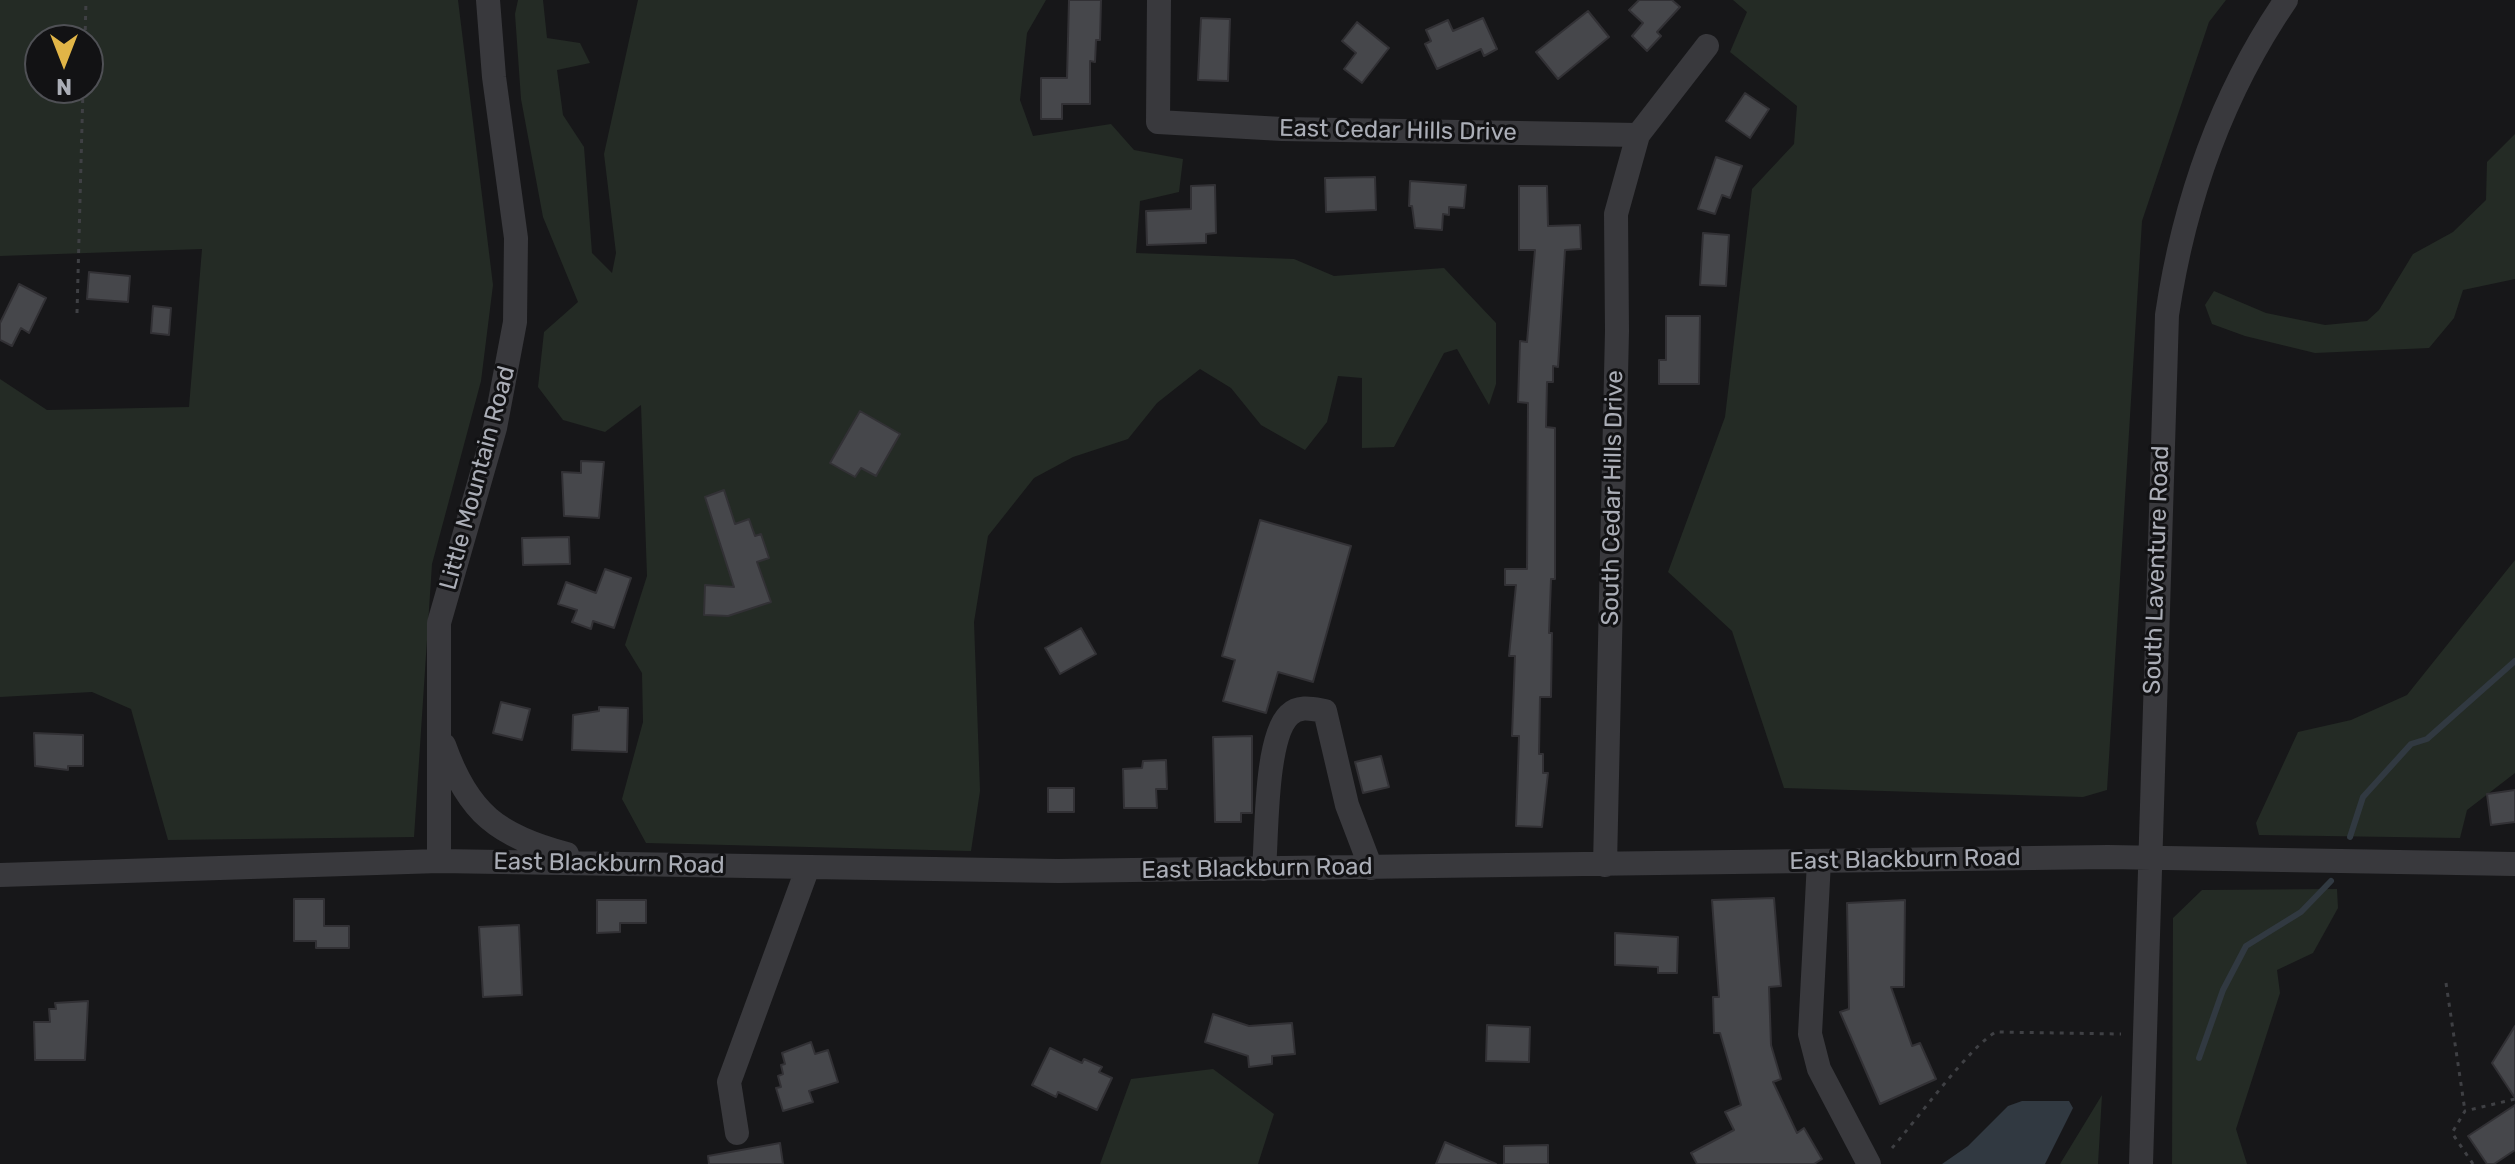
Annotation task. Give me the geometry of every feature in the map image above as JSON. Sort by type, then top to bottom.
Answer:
[{"type":"street","name":"Little Mountain Road","points":[[439,861],[439,623],[495,428],[515,322],[516,238],[494,77],[488,0]]},
{"type":"street","name":"East Cedar Hills Drive","points":[[1159,0],[1158,122],[1282,129],[1638,135]]},
{"type":"street","name":"South Laventure Road","points":[[2141,1164],[2164,354],[2173,275],[2191,198],[2218,124],[2253,53],[2286,0]]},
{"type":"street","points":[[1638,135],[1707,46]]},
{"type":"street","name":"South Cedar Hills Drive","points":[[1605,865],[1616,214],[1638,135]]},
{"type":"street","points":[[1264,869],[1272,776],[1280,728],[1298,709],[1312,708],[1325,711],[1347,805],[1371,868]]},
{"type":"street","points":[[439,731],[467,798],[496,825],[536,846],[607,864]]},
{"type":"street","name":"East Blackburn Road","points":[[0,875],[439,861],[1058,871],[2148,858],[2515,864]]},
{"type":"street","points":[[1819,861],[1810,1034],[1819,1069],[1869,1164]]},
{"type":"street","points":[[737,1133],[729,1082],[808,867]]},
{"type":"path","points":[[85,24],[86,0]]},
{"type":"path","points":[[77,313],[83,104]]},
{"type":"path","points":[[2446,983],[2465,1111],[2452,1133],[2473,1164]]},
{"type":"path","points":[[1892,1148],[1964,1065],[1980,1040],[1996,1032],[2121,1034]]},
{"type":"path","points":[[2465,1111],[2515,1099]]},
{"type":"shaded area","points":[[0,0],[458,0],[493,285],[481,381],[432,564],[414,837],[168,840],[131,709],[92,692],[0,697],[0,379],[47,410],[189,407],[202,249],[0,256]]},
{"type":"shaded area","points":[[518,0],[543,0],[547,38],[580,43],[590,63],[557,70],[563,115],[584,147],[592,253],[612,273],[616,253],[604,154],[638,0],[1046,0],[1027,33],[1020,100],[1033,136],[1111,124],[1134,150],[1183,159],[1179,192],[1140,201],[1136,253],[1294,259],[1334,276],[1444,268],[1496,323],[1496,384],[1489,405],[1457,349],[1444,353],[1394,447],[1362,448],[1362,378],[1338,376],[1327,422],[1305,450],[1261,425],[1231,388],[1200,369],[1157,403],[1128,439],[1073,457],[1034,478],[988,536],[974,622],[980,791],[971,851],[646,843],[622,799],[643,722],[642,673],[625,645],[647,576],[641,405],[605,432],[563,420],[538,387],[544,332],[578,302],[543,217],[521,99],[515,14]]},
{"type":"shaded area","points":[[1733,0],[2226,0],[2209,22],[2142,221],[2107,790],[2083,797],[1784,788],[1732,631],[1668,572],[1725,417],[1752,189],[1794,144],[1797,106],[1730,52],[1747,12]]},
{"type":"shaded area","points":[[2515,134],[2515,279],[2463,290],[2454,318],[2429,348],[2315,353],[2245,336],[2212,324],[2205,305],[2214,291],[2266,313],[2325,325],[2367,321],[2379,310],[2413,254],[2453,232],[2486,200],[2487,162]]},
{"type":"shaded area","points":[[2515,560],[2515,773],[2467,810],[2460,838],[2259,835],[2256,823],[2298,732],[2351,720],[2407,695]]},
{"type":"shaded area","points":[[2337,889],[2338,908],[2313,953],[2277,970],[2280,993],[2236,1129],[2247,1164],[2172,1164],[2173,918],[2202,890]]},
{"type":"shaded area","points":[[1213,1069],[1274,1114],[1258,1164],[1100,1164],[1131,1079]]},
{"type":"shaded area","points":[[2102,1095],[2098,1164],[2060,1164]]},
{"type":"shaded area","points":[[2022,1101],[2069,1101],[2073,1108],[2045,1164],[1942,1164],[1968,1146],[2008,1106]]},
{"type":"building","points":[[1069,0],[1101,0],[1100,40],[1096,40],[1095,62],[1090,61],[1090,104],[1062,104],[1062,119],[1041,119],[1041,78],[1067,78]]},
{"type":"building","points":[[1639,0],[1672,0],[1680,7],[1657,32],[1661,36],[1647,51],[1632,36],[1643,23],[1629,10]]},
{"type":"building","points":[[1588,11],[1609,37],[1558,79],[1536,52]]},
{"type":"building","points":[[1201,18],[1230,19],[1228,81],[1198,80]]},
{"type":"building","points":[[1483,18],[1497,49],[1484,56],[1481,49],[1437,69],[1425,44],[1431,41],[1426,30],[1448,20],[1453,31]]},
{"type":"building","points":[[1357,22],[1389,48],[1362,83],[1344,69],[1356,53],[1342,41]]},
{"type":"building","points":[[1745,93],[1769,109],[1750,138],[1726,121]]},
{"type":"building","points":[[1716,157],[1742,166],[1730,198],[1722,195],[1715,214],[1698,209]]},
{"type":"building","points":[[1375,177],[1376,210],[1326,212],[1325,178]]},
{"type":"building","points":[[1410,181],[1466,185],[1464,208],[1449,207],[1449,215],[1443,214],[1442,230],[1415,228],[1412,206],[1409,206]]},
{"type":"building","points":[[1215,185],[1216,233],[1206,234],[1206,243],[1147,245],[1146,211],[1191,209],[1191,186]]},
{"type":"building","points":[[1519,186],[1547,186],[1548,226],[1580,225],[1581,249],[1565,250],[1558,367],[1553,366],[1553,382],[1547,382],[1546,427],[1555,428],[1555,579],[1551,579],[1549,633],[1552,633],[1551,697],[1540,697],[1539,754],[1543,754],[1543,773],[1548,773],[1542,827],[1516,826],[1519,736],[1512,736],[1515,656],[1509,656],[1516,585],[1505,585],[1505,569],[1527,569],[1528,403],[1518,402],[1520,341],[1527,342],[1535,250],[1519,250]]},
{"type":"building","points":[[1703,233],[1729,235],[1726,286],[1700,285]]},
{"type":"building","points":[[89,272],[130,276],[128,302],[87,299]]},
{"type":"building","points":[[19,284],[46,298],[29,333],[21,328],[12,346],[0,340],[0,323]]},
{"type":"building","points":[[153,306],[171,308],[169,335],[151,333]]},
{"type":"building","points":[[1666,316],[1700,316],[1699,384],[1659,384],[1659,360],[1666,360]]},
{"type":"building","points":[[860,411],[900,434],[876,476],[861,468],[855,477],[830,463]]},
{"type":"building","points":[[581,461],[604,462],[599,518],[564,516],[562,472],[581,473]]},
{"type":"building","points":[[724,490],[735,524],[749,519],[755,536],[761,534],[769,558],[757,562],[771,602],[728,616],[704,615],[705,585],[734,587],[705,497]]},
{"type":"building","points":[[1260,520],[1351,546],[1313,682],[1278,672],[1266,713],[1223,701],[1235,660],[1222,656]]},
{"type":"building","points":[[569,537],[570,564],[523,565],[522,538]]},
{"type":"building","points":[[605,569],[631,578],[614,628],[593,621],[591,629],[572,622],[577,610],[558,604],[566,582],[596,593]]},
{"type":"building","points":[[1081,628],[1096,654],[1060,674],[1045,648]]},
{"type":"building","points":[[501,702],[530,709],[522,740],[493,733]]},
{"type":"building","points":[[599,707],[628,708],[627,752],[572,750],[573,715],[599,711]]},
{"type":"building","points":[[34,733],[83,735],[83,766],[68,766],[68,770],[35,766]]},
{"type":"building","points":[[1252,736],[1252,813],[1241,813],[1241,822],[1215,822],[1213,737]]},
{"type":"building","points":[[1381,756],[1389,787],[1363,793],[1355,762]]},
{"type":"building","points":[[1166,760],[1167,789],[1156,789],[1157,808],[1124,808],[1123,769],[1142,768],[1143,761]]},
{"type":"building","points":[[1048,788],[1074,788],[1074,812],[1048,812]]},
{"type":"building","points":[[2515,790],[2515,822],[2491,825],[2487,794]]},
{"type":"building","points":[[1774,898],[1781,986],[1769,987],[1771,1045],[1781,1079],[1773,1082],[1797,1133],[1804,1128],[1822,1159],[1814,1164],[1697,1164],[1691,1153],[1734,1130],[1725,1112],[1741,1105],[1720,1033],[1714,1033],[1713,997],[1719,997],[1712,900]]},
{"type":"building","points":[[294,899],[324,899],[324,926],[349,926],[349,948],[316,948],[316,941],[294,941]]},
{"type":"building","points":[[597,900],[646,900],[646,923],[620,923],[620,932],[597,933]]},
{"type":"building","points":[[1905,900],[1904,987],[1891,987],[1912,1046],[1920,1043],[1936,1079],[1880,1104],[1840,1012],[1849,1009],[1847,903]]},
{"type":"building","points":[[519,925],[522,995],[483,997],[479,927]]},
{"type":"building","points":[[1615,933],[1678,937],[1677,973],[1658,973],[1658,967],[1615,965]]},
{"type":"building","points":[[88,1001],[85,1060],[35,1060],[34,1022],[50,1022],[49,1009],[56,1009],[55,1003]]},
{"type":"building","points":[[1213,1014],[1249,1026],[1292,1023],[1295,1054],[1272,1056],[1272,1064],[1249,1067],[1248,1056],[1205,1042]]},
{"type":"building","points":[[1487,1025],[1530,1027],[1529,1062],[1486,1061]]},
{"type":"building","points":[[2515,1026],[2515,1098],[2492,1063]]},
{"type":"building","points":[[811,1042],[815,1054],[828,1050],[838,1082],[809,1091],[813,1102],[783,1111],[776,1088],[781,1087],[778,1076],[783,1074],[781,1065],[785,1064],[782,1053]]},
{"type":"building","points":[[1050,1048],[1082,1063],[1084,1059],[1102,1067],[1099,1072],[1112,1078],[1097,1110],[1058,1092],[1056,1097],[1032,1085]]},
{"type":"building","points":[[2515,1105],[2515,1150],[2494,1164],[2487,1164],[2468,1136]]},
{"type":"building","points":[[1445,1142],[1496,1164],[1436,1164]]},
{"type":"building","points":[[780,1143],[783,1164],[709,1164],[708,1156]]},
{"type":"building","points":[[1548,1145],[1548,1164],[1504,1164],[1504,1146]]},
{"type":"waterway","points":[[2350,837],[2363,797],[2411,744],[2427,739],[2515,661]]},
{"type":"waterway","points":[[2199,1058],[2223,990],[2246,946],[2301,912],[2331,881]]}]
